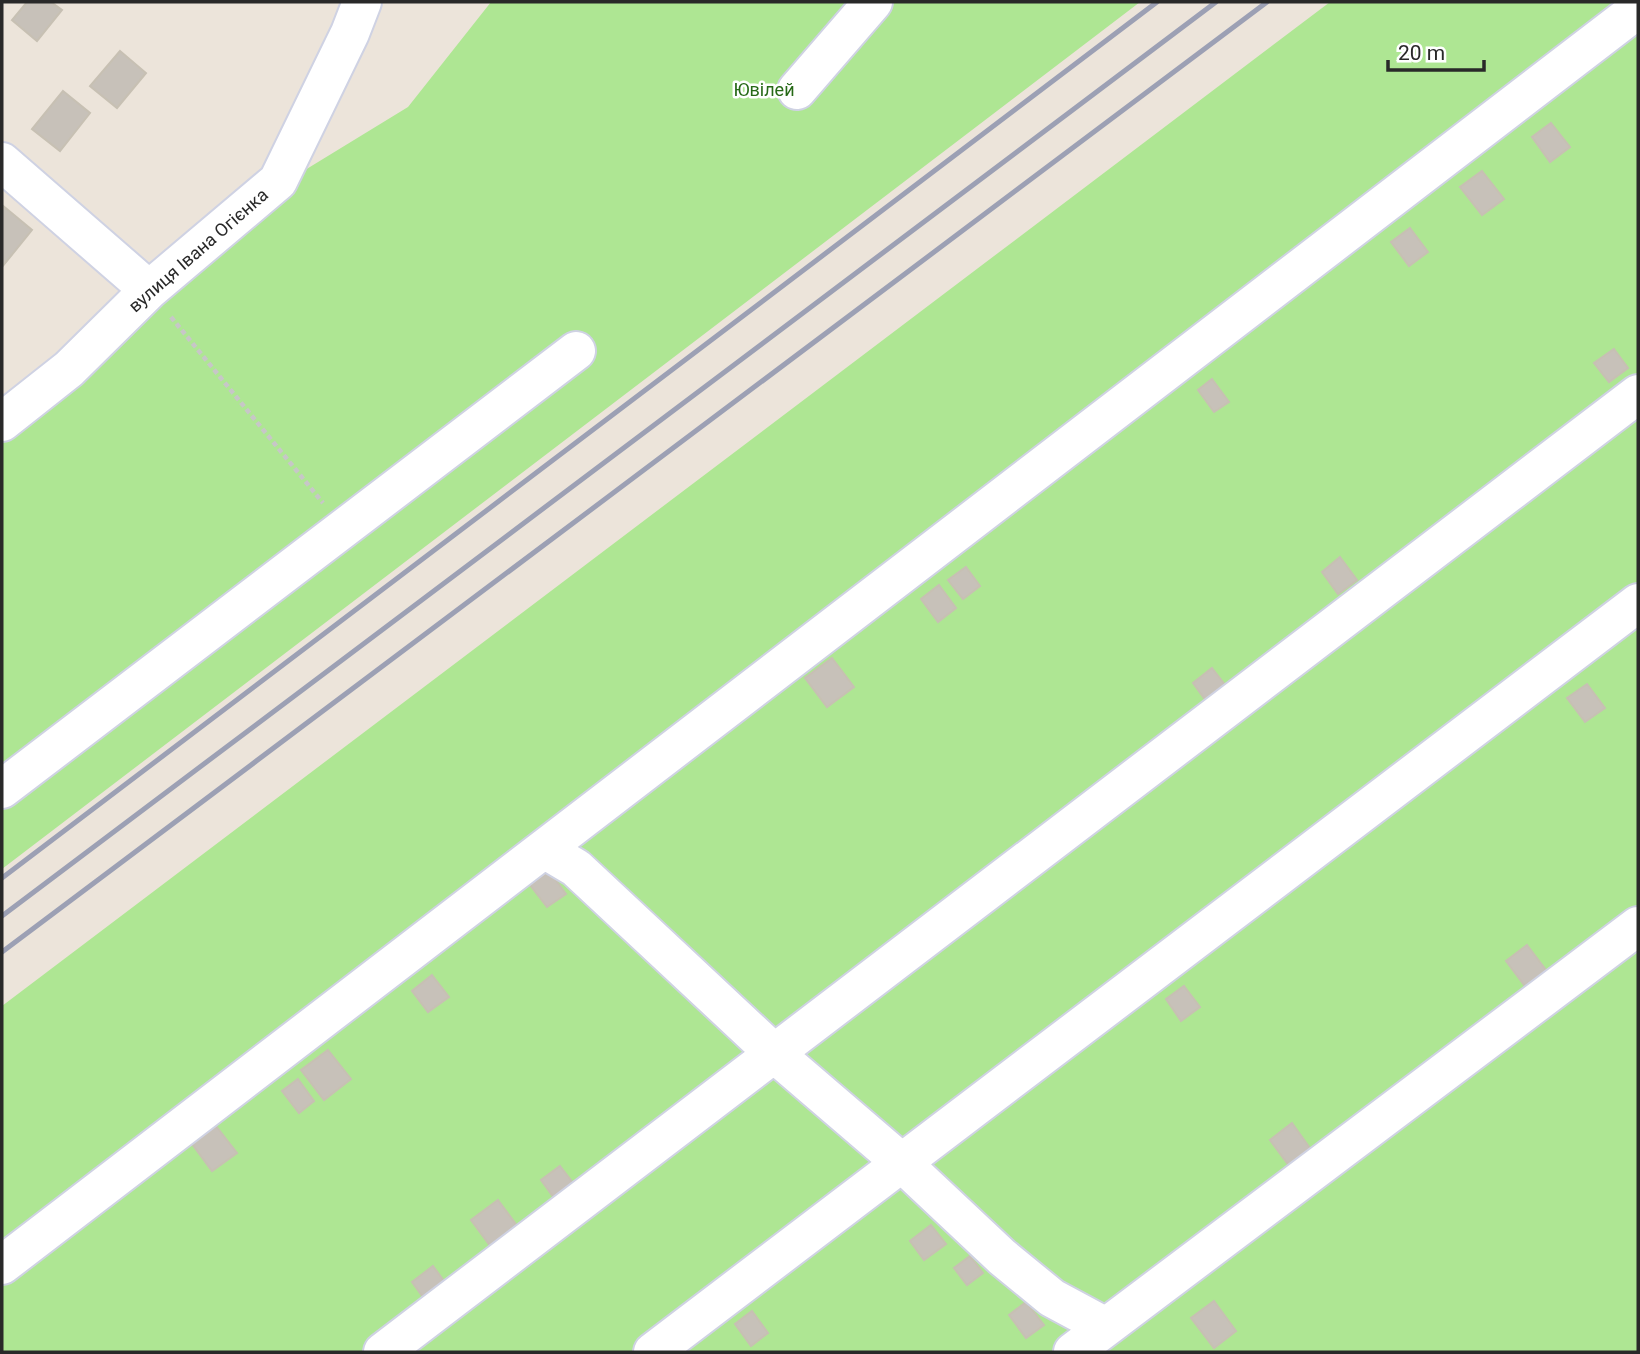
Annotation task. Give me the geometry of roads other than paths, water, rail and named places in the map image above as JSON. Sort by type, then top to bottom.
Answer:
[{"type":"street","name":"вулиця Івана Огієнка","points":[[2,422],[69,369],[149,289],[278,181],[350,33],[362,2]]},
{"type":"street","points":[[797,90],[873,2]]},
{"type":"street","points":[[2,1265],[1638,9]]},
{"type":"street","points":[[2,162],[149,289]]},
{"type":"street","points":[[2,789],[576,351]]},
{"type":"street","points":[[383,1352],[1638,394]]},
{"type":"street","points":[[653,1352],[1638,603]]},
{"type":"street","points":[[544,849],[576,868],[775,1054],[902,1163],[1002,1257],[1052,1298],[1106,1327]]},
{"type":"street","points":[[1073,1352],[1638,926]]},
{"type":"railway","points":[[2,878],[1157,2]]},
{"type":"railway","points":[[2,916],[1216,2]]},
{"type":"railway","points":[[2,952],[1267,2]]},
{"type":"park label","name":"Ювілей","points":[[764,89]]}]
